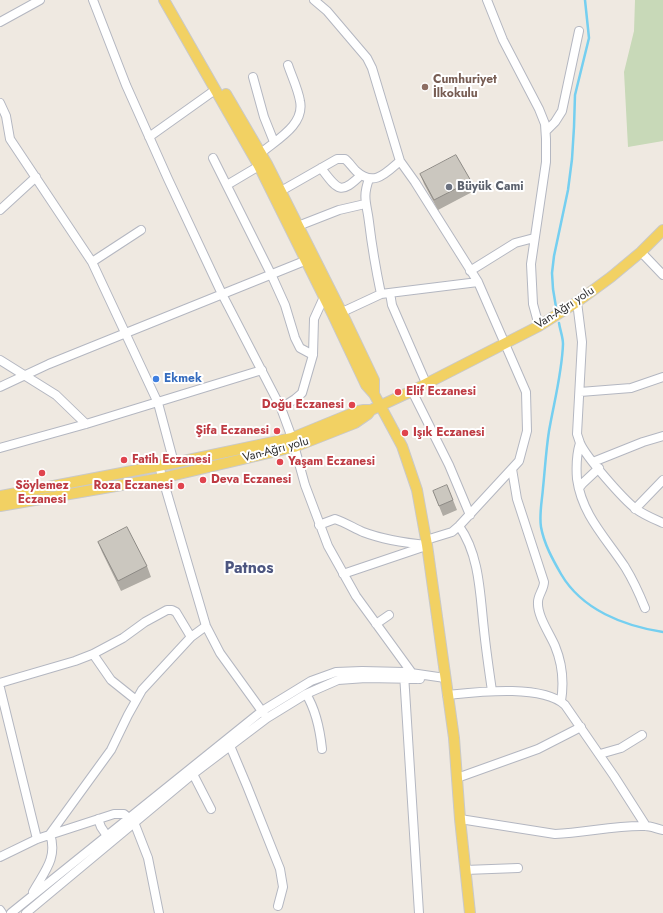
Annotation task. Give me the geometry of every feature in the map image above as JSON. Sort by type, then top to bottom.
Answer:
[{"type":"main road","points":[[164,0],[259,166],[310,259],[337,314],[374,380],[374,394],[402,446],[416,490],[426,543],[454,738],[460,819],[470,913]]},
{"type":"main road","points":[[170,0],[261,153],[298,226],[324,296],[337,314]]},
{"type":"main road","name":"Van-Ağrı yolu","points":[[0,506],[162,478],[355,424],[371,410],[426,384],[539,326],[577,302],[641,252],[663,230]]},
{"type":"main road","points":[[0,496],[293,442]]},
{"type":"street","points":[[0,22],[19,10],[40,0]]},
{"type":"street","points":[[93,0],[126,85],[149,136],[222,294],[281,408],[293,442],[305,485],[319,526],[328,546],[342,574],[409,676],[419,913]]},
{"type":"street","points":[[314,0],[327,11],[368,58],[400,161],[415,182],[478,282],[526,392],[527,431],[519,461],[459,526],[452,532],[426,543],[342,574]]},
{"type":"street","points":[[488,0],[503,40],[539,109],[546,131],[546,162],[531,264],[533,304],[539,326]]},
{"type":"street","points":[[546,131],[562,112],[579,31]]},
{"type":"street","points":[[261,153],[293,126],[300,112],[301,102],[288,65]]},
{"type":"street","points":[[253,77],[264,117],[274,142]]},
{"type":"street","points":[[149,136],[215,90]]},
{"type":"street","points":[[0,103],[6,116],[10,139],[92,262],[158,403],[174,463]]},
{"type":"street","points":[[214,158],[271,274],[285,306],[295,338],[300,348],[312,354]]},
{"type":"street","points":[[281,191],[337,159],[342,158],[365,177],[374,179],[384,174],[400,161]]},
{"type":"street","points":[[227,185],[259,166]]},
{"type":"street","points":[[321,168],[332,184],[338,188],[350,186],[365,177]]},
{"type":"street","points":[[0,210],[36,177]]},
{"type":"street","points":[[365,177],[365,204],[381,294]]},
{"type":"street","points":[[298,226],[339,210],[365,204]]},
{"type":"street","points":[[92,262],[141,230]]},
{"type":"street","points":[[470,271],[515,243],[534,238]]},
{"type":"street","points":[[641,252],[663,275]]},
{"type":"street","points":[[0,387],[49,364],[124,333],[310,259]]},
{"type":"street","points":[[337,314],[381,294],[478,282]]},
{"type":"street","points":[[390,293],[392,305],[426,384]]},
{"type":"street","points":[[281,408],[300,395],[312,354],[314,319],[324,296]]},
{"type":"street","points":[[577,302],[582,342],[577,434],[580,443],[596,465],[635,509],[663,523]]},
{"type":"street","points":[[0,360],[56,395],[86,424]]},
{"type":"street","points":[[0,448],[158,403],[262,370]]},
{"type":"street","points":[[580,392],[631,388],[663,377]]},
{"type":"street","points":[[412,391],[449,464],[470,515]]},
{"type":"street","points":[[579,488],[596,465],[643,442],[663,436]]},
{"type":"street","points":[[580,443],[577,452],[576,465],[579,488],[586,510],[599,531],[626,568],[635,584],[645,608]]},
{"type":"street","points":[[159,466],[206,626],[220,653],[267,718]]},
{"type":"street","points":[[512,469],[517,499],[544,582],[544,588],[538,602],[542,618],[558,655],[562,677],[561,701]]},
{"type":"street","points":[[635,509],[663,480]]},
{"type":"street","points":[[319,526],[335,519],[379,537],[404,543],[426,543]]},
{"type":"street","points":[[459,526],[471,549],[476,570],[492,691]]},
{"type":"street","points":[[0,683],[75,661],[93,654],[116,642],[169,609],[176,612],[191,637]]},
{"type":"street","points":[[376,624],[390,615]]},
{"type":"street","points":[[50,834],[104,761],[142,690],[191,637],[206,626]]},
{"type":"street","points":[[93,654],[111,680],[136,700]]},
{"type":"street","points":[[132,819],[194,774],[262,711],[311,681],[336,672],[445,678]]},
{"type":"street","points":[[26,913],[108,839],[228,742],[306,694],[338,680],[409,676]]},
{"type":"street","points":[[0,688],[37,838]]},
{"type":"street","points":[[447,695],[492,691],[545,695],[561,701],[600,754],[646,826]]},
{"type":"street","points":[[306,694],[315,713],[321,736],[322,749]]},
{"type":"street","points":[[457,778],[538,749],[581,727]]},
{"type":"street","points":[[600,754],[620,748],[642,734]]},
{"type":"street","points":[[228,742],[248,786],[280,869],[283,887],[278,906]]},
{"type":"street","points":[[194,774],[211,809]]},
{"type":"street","points":[[0,857],[37,838],[114,814],[124,814],[132,819],[148,858],[159,913]]},
{"type":"street","points":[[98,819],[108,839]]},
{"type":"street","points":[[460,819],[555,834],[620,827],[646,826],[663,830]]},
{"type":"street","points":[[30,897],[52,857],[53,845],[50,834]]},
{"type":"street","points":[[11,913],[108,839]]},
{"type":"street","points":[[465,870],[518,868]]},
{"type":"green space","points":[[635,0],[663,0],[663,141],[628,147],[624,72],[634,31]]},
{"type":"building","name":"Büyük Cami","points":[[456,155],[471,181],[434,200],[420,174]]},
{"type":"building","points":[[447,485],[453,500],[439,506],[433,491]]},
{"type":"building","points":[[127,527],[147,566],[118,581],[98,542]]},
{"type":"waterway","points":[[556,307],[552,273],[554,256],[568,190],[572,159],[575,95],[589,38],[585,0]]},
{"type":"waterway","points":[[559,323],[563,341],[562,355],[548,438],[540,513],[540,522],[544,540],[561,574],[570,587],[592,607],[619,621],[663,632]]},
{"type":"place","name":"Cumhuriyet İlkokulu","points":[[425,87]]},
{"type":"place","name":"Büyük Cami","points":[[449,187]]},
{"type":"place","name":"Ekmek","points":[[156,379]]},
{"type":"place","name":"Elif Eczanesi","points":[[398,392]]},
{"type":"place","name":"Doğu Eczanesi","points":[[352,405]]},
{"type":"place","name":"Şifa Eczanesi","points":[[277,431]]},
{"type":"place","name":"Işık Eczanesi","points":[[405,433]]},
{"type":"place","name":"Fatih Eczanesi","points":[[124,460]]},
{"type":"place","name":"Yaşam Eczanesi","points":[[280,462]]},
{"type":"place","name":"Söylemez Eczanesi","points":[[42,473]]},
{"type":"place","name":"Deva Eczanesi","points":[[203,480]]},
{"type":"place","name":"Roza Eczanesi","points":[[181,486]]},
{"type":"district","name":"Patnos","points":[[249,569]]}]
